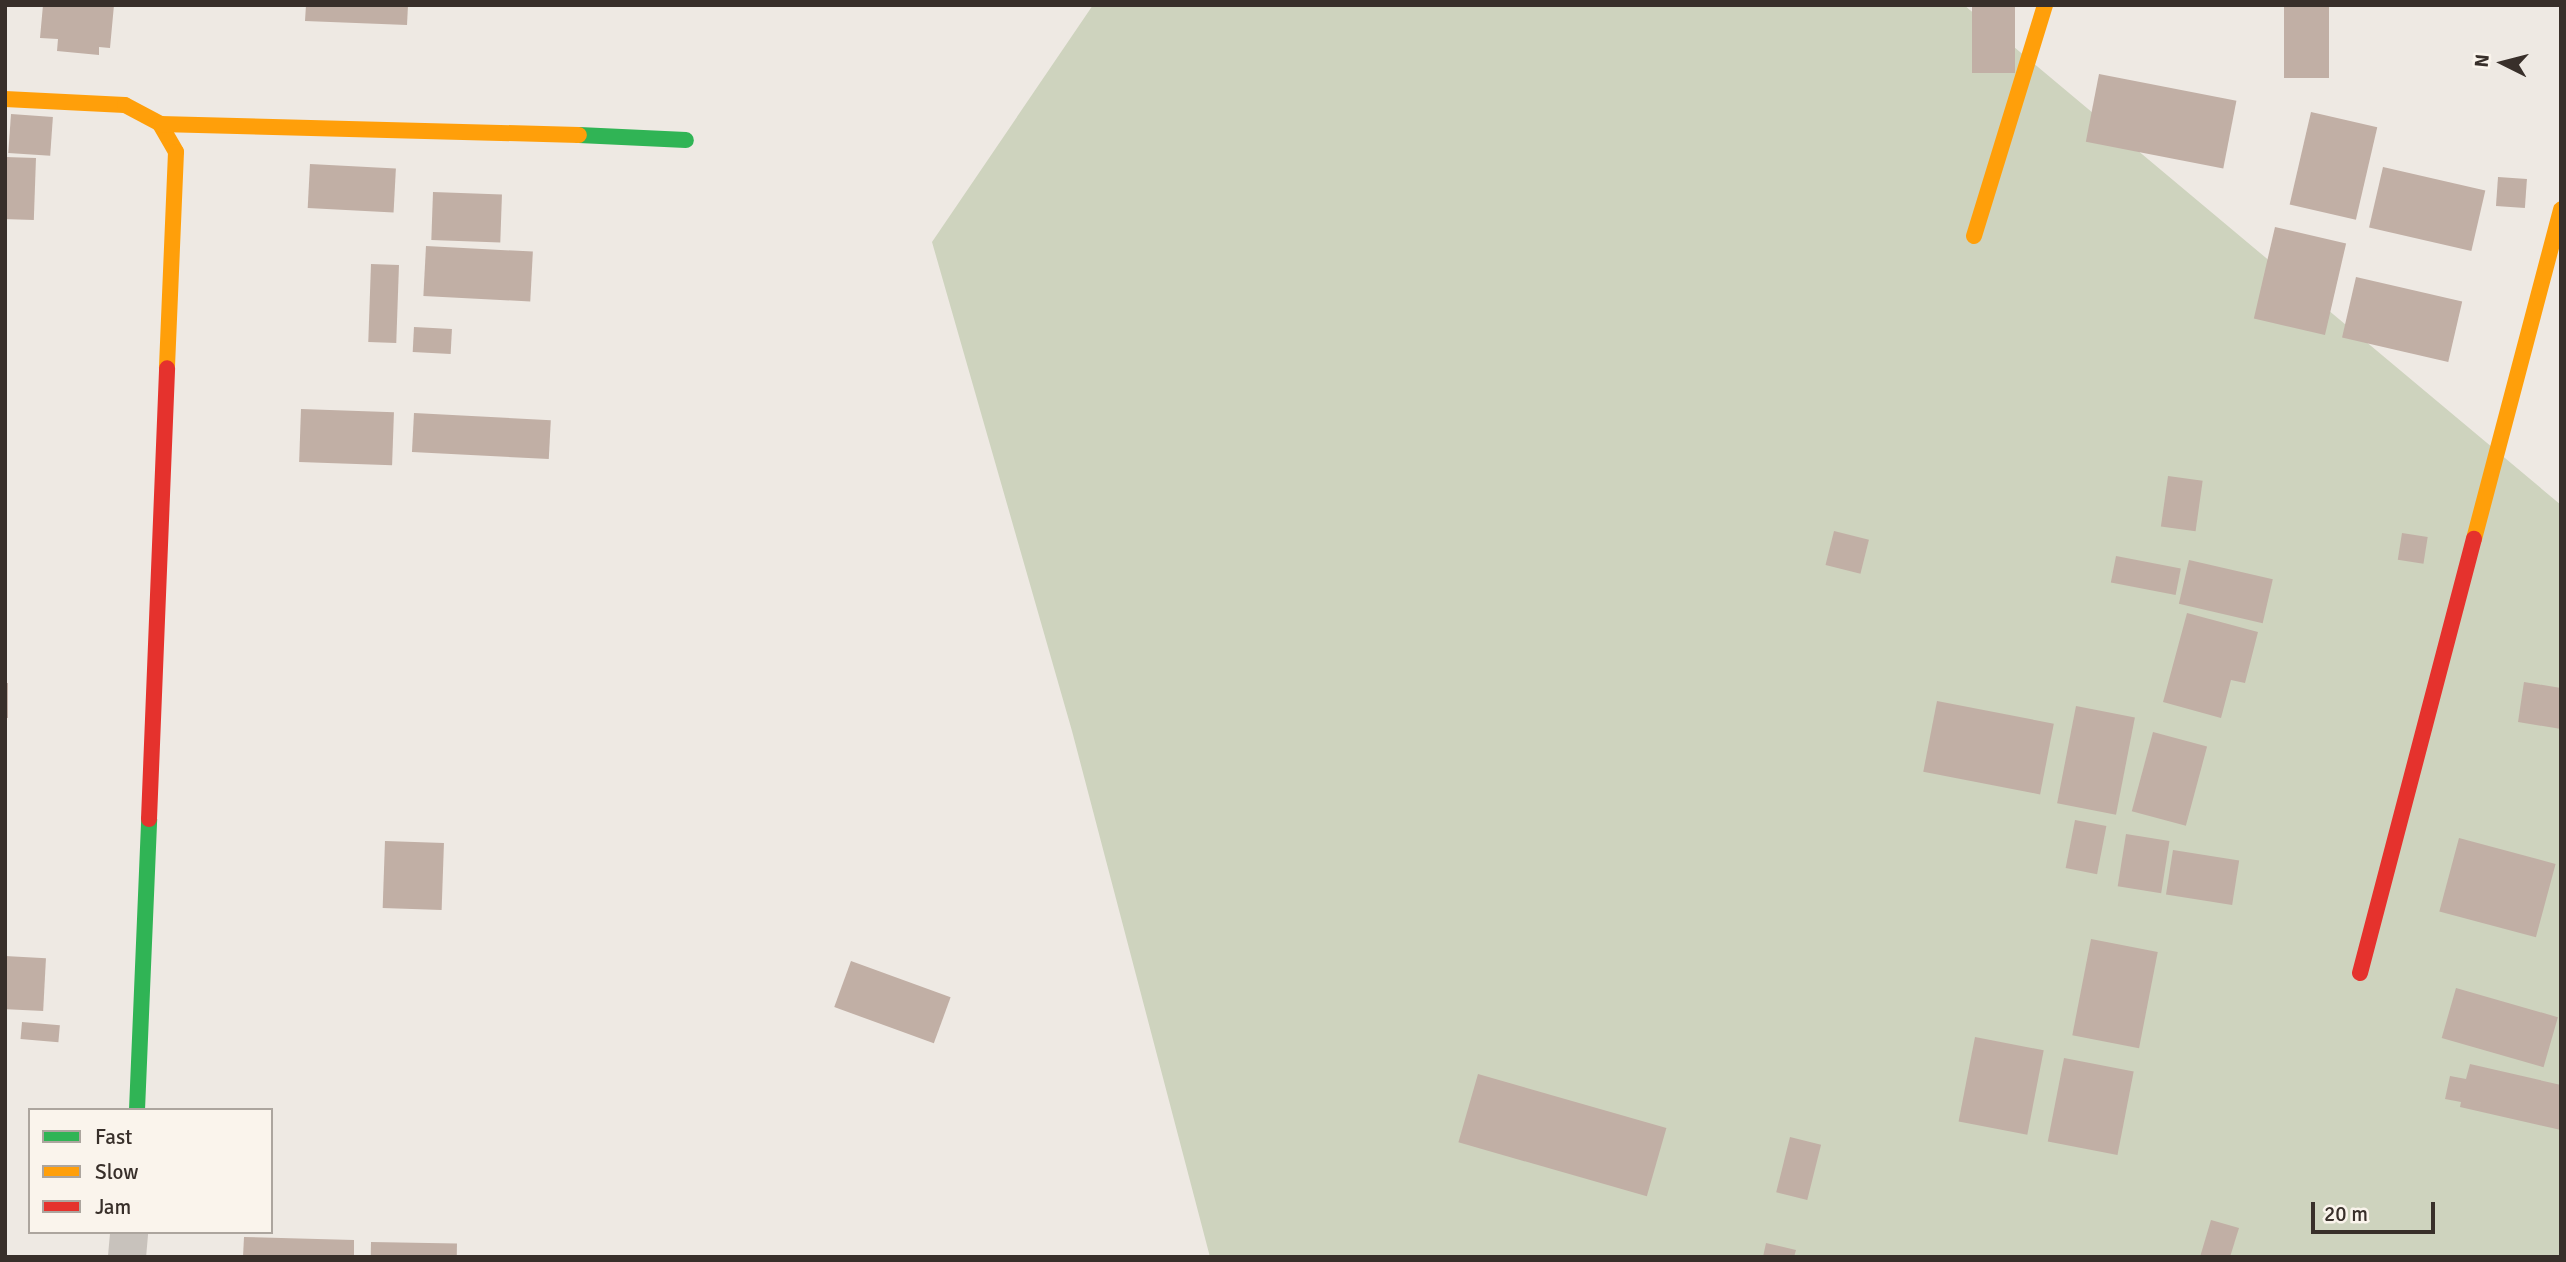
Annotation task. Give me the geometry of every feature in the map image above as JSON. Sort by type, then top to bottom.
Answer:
[{"type":"street","points":[[1974,236],[2045,5]]},
{"type":"street","points":[[5,99],[125,105],[160,124],[455,129],[686,140]]},
{"type":"street","points":[[137,1108],[176,152],[160,124]]},
{"type":"street","points":[[2360,974],[2561,209]]},
{"type":"street","points":[[127,1257],[129,1234]]},
{"type":"green space","points":[[1093,5],[1964,5],[2561,505],[2561,1257],[1210,1257],[1072,731],[932,242]]},
{"type":"building","points":[[43,5],[114,5],[110,48],[99,47],[99,55],[57,51],[58,39],[40,38]]},
{"type":"building","points":[[306,5],[408,5],[407,25],[305,21]]},
{"type":"building","points":[[1972,5],[2015,5],[2015,73],[1972,73]]},
{"type":"building","points":[[2284,5],[2329,5],[2329,78],[2284,78]]},
{"type":"building","points":[[2099,74],[2236,101],[2223,168],[2086,142]]},
{"type":"building","points":[[2311,112],[2377,127],[2356,220],[2290,205]]},
{"type":"building","points":[[11,114],[53,117],[50,156],[8,153]]},
{"type":"building","points":[[5,157],[36,158],[34,220],[5,219]]},
{"type":"building","points":[[310,164],[396,169],[394,212],[308,208]]},
{"type":"building","points":[[2383,167],[2485,191],[2471,251],[2369,227]]},
{"type":"building","points":[[2498,177],[2527,179],[2525,208],[2496,206]]},
{"type":"building","points":[[433,192],[502,194],[500,242],[431,240]]},
{"type":"building","points":[[2275,227],[2346,243],[2325,335],[2254,319]]},
{"type":"building","points":[[426,246],[533,252],[530,302],[423,296]]},
{"type":"building","points":[[371,264],[399,265],[396,343],[368,342]]},
{"type":"building","points":[[2356,277],[2462,302],[2448,362],[2342,337]]},
{"type":"building","points":[[414,327],[452,329],[451,354],[413,352]]},
{"type":"building","points":[[301,409],[394,412],[392,465],[299,462]]},
{"type":"building","points":[[414,413],[551,420],[549,459],[412,452]]},
{"type":"building","points":[[2168,476],[2203,481],[2196,531],[2161,527]]},
{"type":"building","points":[[1834,531],[1869,540],[1860,574],[1826,565]]},
{"type":"building","points":[[2402,533],[2428,537],[2423,564],[2398,560]]},
{"type":"building","points":[[2116,556],[2181,569],[2176,595],[2111,583]]},
{"type":"building","points":[[2189,560],[2273,579],[2263,623],[2179,604]]},
{"type":"building","points":[[2187,613],[2258,632],[2245,683],[2231,680],[2221,718],[2163,702]]},
{"type":"building","points":[[2524,682],[2561,688],[2561,729],[2518,722]]},
{"type":"building","points":[[5,683],[8,683],[8,718],[5,718]]},
{"type":"building","points":[[1937,701],[2054,724],[2040,794],[1923,772]]},
{"type":"building","points":[[2076,706],[2135,717],[2116,815],[2057,803]]},
{"type":"building","points":[[2153,732],[2207,746],[2186,826],[2132,811]]},
{"type":"building","points":[[2075,820],[2106,826],[2097,874],[2066,868]]},
{"type":"building","points":[[2126,834],[2169,841],[2161,893],[2118,886]]},
{"type":"building","points":[[2459,838],[2556,864],[2536,937],[2439,911]]},
{"type":"building","points":[[385,841],[444,843],[442,910],[383,908]]},
{"type":"building","points":[[2173,850],[2239,860],[2232,905],[2166,894]]},
{"type":"building","points":[[2091,939],[2158,952],[2139,1048],[2072,1035]]},
{"type":"building","points":[[5,956],[46,958],[43,1011],[5,1009]]},
{"type":"building","points":[[851,961],[951,997],[934,1043],[834,1007]]},
{"type":"building","points":[[2456,988],[2558,1017],[2544,1067],[2442,1038]]},
{"type":"building","points":[[22,1022],[60,1025],[58,1042],[21,1039]]},
{"type":"building","points":[[1975,1037],[2044,1050],[2027,1135],[1959,1121]]},
{"type":"building","points":[[2064,1058],[2134,1072],[2117,1155],[2048,1141]]},
{"type":"building","points":[[2470,1064],[2561,1085],[2561,1130],[2460,1107],[2461,1102],[2445,1099],[2450,1076],[2466,1079]]},
{"type":"building","points":[[1478,1074],[1666,1128],[1647,1196],[1458,1142]]},
{"type":"building","points":[[1790,1137],[1821,1145],[1807,1200],[1776,1192]]},
{"type":"building","points":[[2211,1220],[2239,1228],[2230,1257],[2200,1257]]},
{"type":"building","points":[[244,1237],[354,1240],[354,1257],[243,1257]]},
{"type":"building","points":[[371,1242],[457,1244],[457,1257],[371,1257]]},
{"type":"building","points":[[1766,1243],[1796,1250],[1794,1257],[1763,1257]]},
{"type":"traffic: fast","points":[[579,135],[686,140]]},
{"type":"traffic: fast","points":[[137,1108],[149,819]]},
{"type":"traffic: slow","points":[[1974,236],[2045,5]]},
{"type":"traffic: slow","points":[[5,99],[125,105],[160,124],[176,152],[167,368]]},
{"type":"traffic: slow","points":[[160,124],[579,135]]},
{"type":"traffic: slow","points":[[2474,539],[2561,209]]},
{"type":"traffic: jam","points":[[149,819],[167,368]]},
{"type":"traffic: jam","points":[[2360,973],[2474,539]]}]
